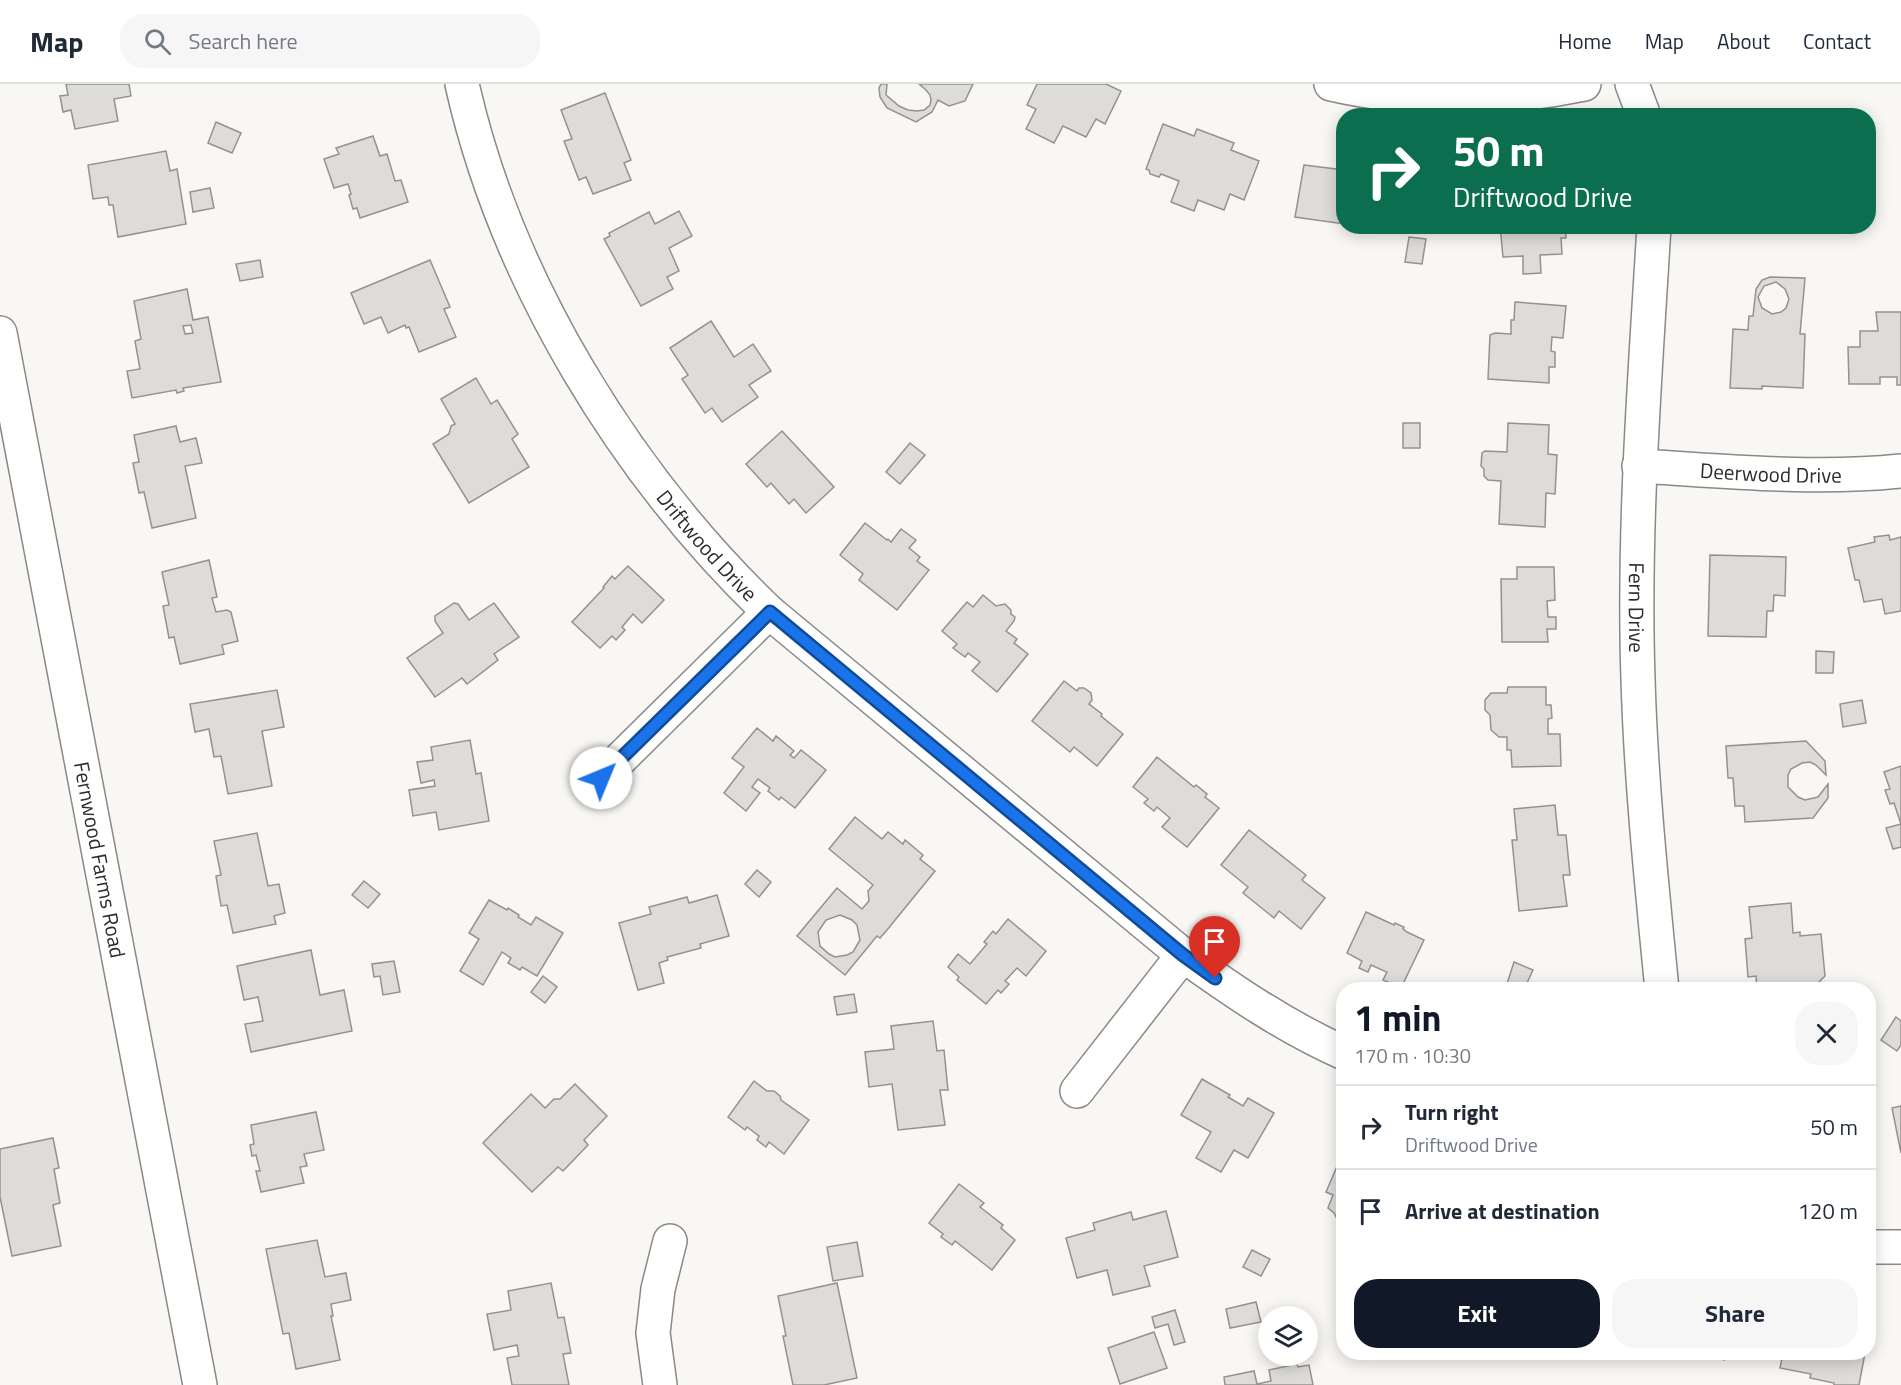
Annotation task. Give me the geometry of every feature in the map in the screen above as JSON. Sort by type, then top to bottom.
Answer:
[{"type":"street","name":"Driftwood Drive","points":[[462,84],[472,129],[493,193],[565,348],[631,452],[729,573],[770,612],[1183,955],[1231,990],[1313,1039],[1336,1049]]},
{"type":"street","points":[[1331,84],[1392,94],[1453,98],[1514,95],[1584,84]]},
{"type":"street","points":[[1632,84],[1641,108]]},
{"type":"street","name":"Fern Drive","points":[[1654,234],[1639,466],[1638,680],[1649,850],[1661,982]]},
{"type":"street","name":"Fernwood Farms Road","points":[[0,333],[200,1385]]},
{"type":"street","name":"Deerwood Drive","points":[[1639,466],[1790,475],[1859,475],[1901,471]]},
{"type":"street","points":[[601,778],[770,612]]},
{"type":"street","points":[[1077,1091],[1183,955]]},
{"type":"street","points":[[660,1385],[653,1333],[658,1289],[670,1241]]},
{"type":"street","points":[[1876,1247],[1901,1247]]},
{"type":"building","points":[[66,84],[129,84],[131,96],[114,99],[118,121],[75,129],[71,110],[63,112],[60,96],[68,95]]},
{"type":"building","points":[[881,84],[887,84],[886,95],[899,106],[917,111],[924,110],[930,105],[931,100],[930,95],[919,84],[973,84],[965,101],[949,106],[938,100],[932,112],[916,122],[887,108],[880,97]]},
{"type":"building","points":[[1037,84],[1106,84],[1121,91],[1105,124],[1096,119],[1086,137],[1063,126],[1054,143],[1026,129],[1036,109],[1027,105]]},
{"type":"building","points":[[605,93],[631,160],[624,163],[631,180],[593,194],[586,177],[579,180],[564,141],[572,139],[561,110]]},
{"type":"building","points":[[216,122],[241,133],[232,153],[208,143]]},
{"type":"building","points":[[1163,124],[1194,136],[1197,129],[1234,143],[1231,150],[1259,161],[1244,200],[1230,194],[1224,210],[1198,200],[1194,211],[1171,202],[1179,181],[1161,174],[1159,177],[1150,174],[1146,169]]},
{"type":"building","points":[[373,136],[380,156],[387,154],[395,181],[401,180],[408,202],[360,218],[357,208],[353,209],[348,184],[334,188],[324,159],[339,154],[336,148]]},
{"type":"building","points":[[166,151],[170,171],[177,169],[186,224],[118,237],[113,205],[109,205],[108,197],[93,199],[88,165]]},
{"type":"building","points":[[1304,165],[1336,169],[1336,223],[1295,217]]},
{"type":"building","points":[[210,188],[214,208],[193,212],[190,192]]},
{"type":"building","points":[[679,211],[692,236],[669,248],[679,271],[667,277],[673,289],[641,306],[604,239],[610,236],[609,233],[649,212],[655,224]]},
{"type":"building","points":[[1501,234],[1566,234],[1566,238],[1561,238],[1562,254],[1540,255],[1541,273],[1523,274],[1523,256],[1503,257]]},
{"type":"building","points":[[1409,237],[1426,239],[1422,264],[1405,262]]},
{"type":"building","points":[[260,260],[263,277],[240,281],[236,264]]},
{"type":"building","points":[[430,260],[450,307],[444,309],[456,337],[419,352],[409,327],[406,328],[405,325],[388,333],[381,317],[364,324],[351,293]]},
{"type":"building","points":[[1770,277],[1805,278],[1800,334],[1805,334],[1803,388],[1762,386],[1762,389],[1730,388],[1733,329],[1748,330],[1749,316],[1753,316],[1756,289],[1762,280]],"holes":[[[1776,282],[1785,289],[1789,299],[1786,308],[1772,314],[1762,308],[1758,297],[1764,286]]]},
{"type":"building","points":[[187,289],[193,320],[208,317],[221,382],[183,388],[184,391],[177,393],[176,390],[132,398],[127,371],[140,369],[135,341],[141,339],[134,301]],"holes":[[[191,325],[193,333],[185,334],[183,326]]]},
{"type":"building","points":[[1515,302],[1566,306],[1563,338],[1552,337],[1551,351],[1555,352],[1555,367],[1549,367],[1549,383],[1488,379],[1490,335],[1511,334]]},
{"type":"building","points":[[1876,312],[1901,312],[1901,385],[1897,385],[1897,377],[1880,377],[1880,384],[1849,384],[1848,347],[1860,347],[1860,331],[1878,331]]},
{"type":"building","points":[[711,321],[734,357],[753,344],[771,371],[749,385],[758,397],[722,422],[712,408],[705,413],[682,379],[688,375],[670,348]]},
{"type":"building","points":[[476,378],[491,404],[497,400],[518,434],[512,439],[529,467],[469,503],[433,444],[449,434],[451,426],[455,424],[441,399]]},
{"type":"building","points":[[1403,423],[1420,423],[1420,448],[1403,448]]},
{"type":"building","points":[[1508,423],[1549,425],[1548,454],[1557,455],[1555,494],[1546,493],[1545,527],[1499,524],[1501,481],[1488,480],[1484,476],[1484,469],[1481,466],[1482,453],[1485,451],[1507,452]]},
{"type":"building","points":[[176,426],[180,442],[196,438],[202,463],[185,466],[196,518],[152,528],[144,492],[139,493],[133,463],[139,462],[134,435]]},
{"type":"building","points":[[782,431],[834,487],[806,513],[794,499],[789,504],[771,483],[767,487],[746,464]]},
{"type":"building","points":[[910,443],[925,455],[900,484],[886,472]]},
{"type":"building","points":[[865,523],[891,542],[901,529],[916,540],[909,548],[920,557],[917,561],[929,570],[897,610],[859,580],[863,574],[840,555]]},
{"type":"building","points":[[1889,535],[1890,540],[1901,537],[1901,611],[1885,614],[1882,599],[1864,602],[1859,580],[1855,580],[1848,548],[1875,542],[1874,537]]},
{"type":"building","points":[[1710,555],[1786,557],[1785,596],[1774,595],[1773,611],[1767,611],[1766,637],[1708,636]]},
{"type":"building","points":[[209,560],[217,597],[212,598],[216,612],[227,610],[231,612],[238,641],[222,645],[224,654],[180,664],[174,637],[169,638],[163,606],[169,605],[162,572]]},
{"type":"building","points":[[628,566],[664,600],[642,623],[633,614],[622,627],[625,630],[616,640],[612,636],[600,648],[572,622],[604,588],[612,576],[615,579]]},
{"type":"building","points":[[1517,567],[1554,567],[1555,600],[1547,601],[1548,617],[1556,617],[1556,629],[1547,629],[1548,642],[1502,642],[1501,579],[1517,579]]},
{"type":"building","points":[[983,595],[996,606],[1005,604],[1011,610],[1011,614],[1015,617],[1006,631],[1017,639],[1014,643],[1028,654],[997,692],[972,671],[980,662],[968,653],[965,657],[953,648],[957,644],[942,631],[967,602],[973,607]]},
{"type":"building","points":[[454,603],[458,604],[469,620],[494,603],[519,637],[494,654],[498,660],[467,684],[462,678],[435,697],[407,658],[443,633],[435,621],[435,616]]},
{"type":"building","points":[[1816,651],[1834,652],[1833,673],[1816,673]]},
{"type":"building","points":[[1064,681],[1077,691],[1079,688],[1084,688],[1091,693],[1092,700],[1089,704],[1123,734],[1097,766],[1074,747],[1070,752],[1032,721]]},
{"type":"building","points":[[1508,687],[1546,687],[1546,705],[1551,705],[1552,718],[1548,719],[1548,734],[1560,734],[1561,766],[1512,767],[1511,750],[1507,750],[1507,737],[1499,737],[1491,730],[1490,715],[1485,710],[1485,700],[1491,693],[1507,693]]},
{"type":"building","points":[[277,690],[284,727],[262,731],[272,786],[228,794],[221,756],[214,757],[209,729],[195,732],[190,704]]},
{"type":"building","points":[[1862,700],[1866,723],[1843,727],[1840,704]]},
{"type":"building","points":[[757,728],[773,741],[776,736],[794,751],[790,755],[794,758],[801,750],[826,770],[795,808],[781,797],[779,800],[768,791],[770,788],[758,779],[752,787],[760,793],[746,811],[724,793],[744,767],[732,758]]},
{"type":"building","points":[[470,740],[476,774],[481,773],[489,821],[439,830],[436,812],[413,816],[409,790],[435,786],[434,780],[421,783],[417,762],[433,760],[431,747]]},
{"type":"building","points":[[1806,741],[1825,761],[1826,775],[1810,762],[1802,763],[1791,769],[1788,775],[1788,787],[1798,797],[1805,800],[1818,797],[1828,784],[1828,798],[1813,818],[1745,822],[1744,806],[1735,806],[1733,778],[1728,778],[1726,746]]},
{"type":"building","points":[[1157,757],[1194,787],[1196,785],[1207,794],[1205,797],[1219,808],[1187,847],[1162,827],[1170,818],[1157,807],[1154,811],[1144,803],[1148,799],[1133,787]]},
{"type":"building","points":[[1901,766],[1901,824],[1894,803],[1890,804],[1885,790],[1890,789],[1884,772]]},
{"type":"building","points":[[1555,805],[1558,835],[1566,835],[1570,875],[1563,875],[1567,906],[1519,911],[1512,840],[1517,840],[1514,809]]},
{"type":"building","points":[[855,817],[882,839],[888,832],[903,844],[905,840],[923,855],[920,859],[935,871],[887,930],[880,938],[877,936],[845,975],[797,936],[837,888],[862,909],[869,901],[868,891],[873,885],[829,849]],"holes":[[[840,915],[857,925],[860,940],[853,952],[835,957],[820,946],[818,932],[826,920]]]},
{"type":"building","points":[[1901,824],[1901,847],[1893,849],[1886,828]]},
{"type":"building","points":[[1249,830],[1306,875],[1302,880],[1325,898],[1301,929],[1279,911],[1274,918],[1243,893],[1248,887],[1221,865]]},
{"type":"building","points":[[257,833],[268,886],[279,884],[285,913],[274,916],[276,924],[233,933],[227,905],[221,906],[216,876],[221,875],[214,841]]},
{"type":"building","points":[[757,870],[771,882],[759,897],[745,884]]},
{"type":"building","points":[[364,881],[380,894],[368,908],[352,895]]},
{"type":"building","points":[[717,895],[729,936],[700,944],[701,948],[667,957],[668,960],[659,963],[664,983],[638,990],[619,923],[651,914],[649,907],[687,897],[689,903]]},
{"type":"building","points":[[489,900],[507,910],[508,908],[531,925],[536,917],[563,933],[537,976],[522,967],[520,970],[508,963],[511,958],[502,952],[483,985],[460,971],[479,939],[469,933]]},
{"type":"building","points":[[1791,903],[1793,933],[1800,932],[1800,936],[1821,934],[1825,976],[1819,982],[1756,982],[1756,976],[1748,977],[1745,939],[1752,938],[1749,907]]},
{"type":"building","points":[[1366,912],[1394,925],[1395,923],[1404,927],[1403,929],[1407,932],[1424,940],[1404,982],[1383,980],[1387,972],[1371,965],[1368,972],[1359,968],[1362,961],[1347,953]]},
{"type":"building","points":[[1008,919],[1046,951],[1026,976],[1017,968],[1005,981],[1009,984],[1001,993],[998,990],[986,1004],[957,980],[959,977],[948,967],[958,954],[970,964],[987,944],[984,942],[993,931],[996,934]]},
{"type":"building","points":[[311,950],[320,995],[344,990],[352,1031],[251,1052],[245,1024],[263,1021],[258,997],[244,1000],[237,966]]},
{"type":"building","points":[[394,961],[400,992],[383,995],[380,976],[374,977],[372,964]]},
{"type":"building","points":[[1514,962],[1533,970],[1527,982],[1508,982]]},
{"type":"building","points":[[543,976],[557,987],[545,1003],[531,992]]},
{"type":"building","points":[[854,994],[857,1012],[837,1015],[834,997]]},
{"type":"building","points":[[1896,1017],[1901,1021],[1901,1045],[1897,1051],[1881,1040]]},
{"type":"building","points":[[933,1021],[937,1051],[944,1050],[948,1090],[940,1090],[945,1125],[898,1130],[892,1084],[869,1087],[865,1052],[894,1049],[891,1026]]},
{"type":"building","points":[[1202,1079],[1230,1095],[1228,1097],[1243,1106],[1248,1098],[1274,1113],[1248,1158],[1234,1150],[1221,1172],[1196,1158],[1211,1132],[1181,1115]]},
{"type":"building","points":[[754,1081],[767,1091],[774,1091],[781,1100],[809,1120],[784,1154],[769,1142],[766,1147],[757,1140],[759,1136],[747,1127],[745,1130],[728,1117]]},
{"type":"building","points":[[575,1084],[607,1116],[584,1140],[588,1145],[563,1171],[558,1167],[532,1192],[483,1143],[531,1094],[545,1108],[554,1099],[560,1099]]},
{"type":"building","points":[[1901,1106],[1901,1153],[1892,1108]]},
{"type":"building","points":[[316,1112],[324,1150],[304,1154],[307,1166],[300,1167],[304,1183],[261,1192],[256,1171],[260,1171],[256,1155],[252,1156],[250,1145],[254,1144],[251,1125]]},
{"type":"building","points":[[53,1138],[59,1168],[54,1169],[60,1203],[53,1205],[61,1246],[12,1256],[0,1197],[0,1149]]},
{"type":"building","points":[[1336,1169],[1336,1217],[1328,1208],[1333,1195],[1326,1192]]},
{"type":"building","points":[[959,1184],[984,1203],[980,1207],[1003,1225],[1001,1228],[1015,1240],[992,1270],[955,1241],[952,1245],[941,1237],[943,1234],[929,1223]]},
{"type":"building","points":[[1166,1211],[1178,1257],[1144,1266],[1150,1286],[1113,1295],[1107,1270],[1077,1278],[1066,1238],[1095,1230],[1093,1223],[1131,1212],[1133,1220]]},
{"type":"building","points":[[317,1240],[325,1277],[346,1273],[351,1300],[331,1304],[333,1316],[331,1316],[340,1360],[296,1369],[289,1333],[283,1334],[266,1249]]},
{"type":"building","points":[[857,1242],[863,1276],[833,1281],[827,1247]]},
{"type":"building","points":[[1252,1250],[1270,1259],[1261,1276],[1243,1267]]},
{"type":"building","points":[[551,1283],[558,1318],[564,1317],[571,1353],[563,1354],[569,1385],[512,1385],[507,1358],[519,1356],[517,1345],[494,1350],[487,1314],[511,1310],[508,1291]]},
{"type":"building","points":[[837,1283],[857,1378],[824,1385],[793,1385],[778,1296]]},
{"type":"building","points":[[1256,1302],[1258,1323],[1230,1328],[1226,1309]]},
{"type":"building","points":[[1175,1310],[1185,1342],[1174,1345],[1168,1324],[1155,1328],[1152,1317]]},
{"type":"building","points":[[1154,1332],[1167,1368],[1120,1384],[1108,1348]]},
{"type":"building","points":[[1782,1360],[1864,1360],[1859,1385],[1834,1385],[1834,1383],[1810,1378],[1811,1374],[1780,1368]]},
{"type":"building","points":[[1288,1366],[1309,1366],[1313,1385],[1225,1385],[1224,1377],[1254,1371],[1257,1384],[1271,1381],[1269,1370]]},
{"type":"route","points":[[601,778],[770,612],[993,799],[1183,955],[1215,978]]}]
